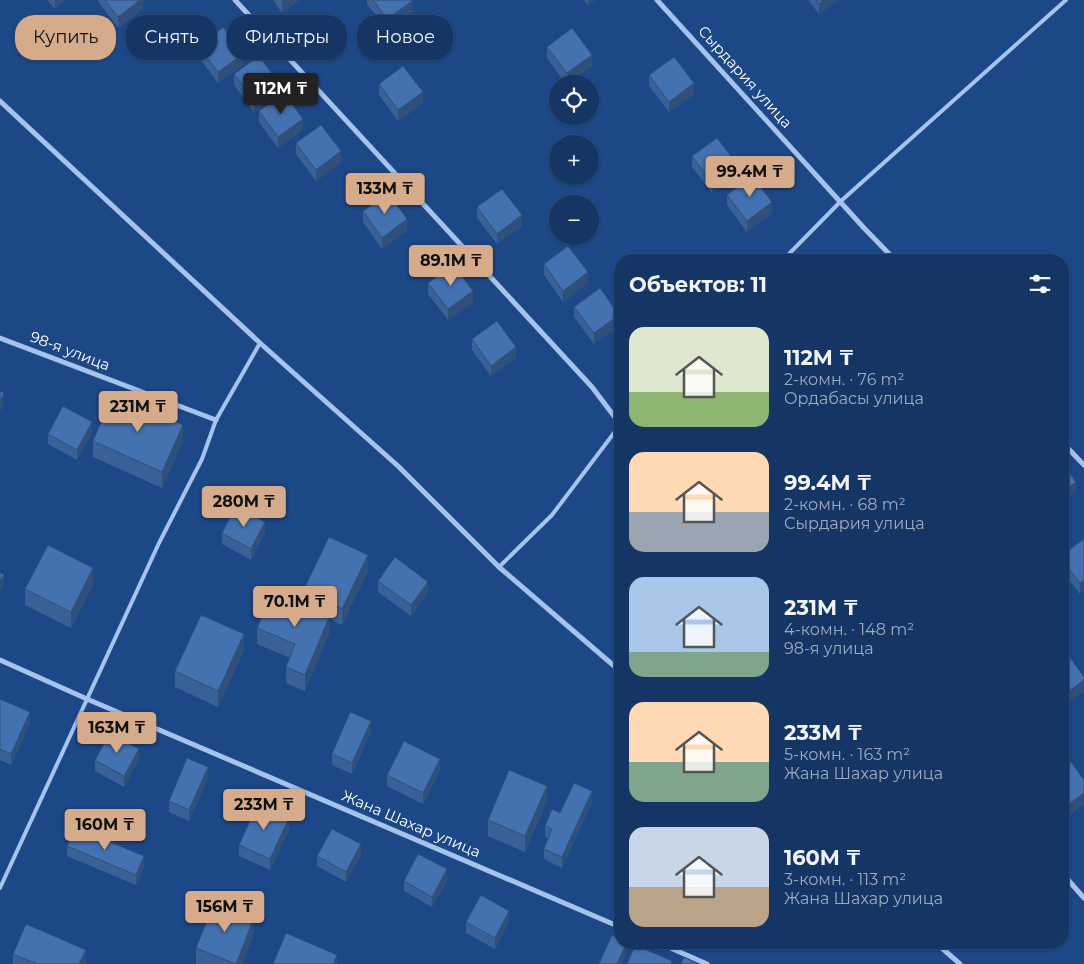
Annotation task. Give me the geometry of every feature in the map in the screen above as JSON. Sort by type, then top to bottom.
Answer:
[{"type":"street","points":[[235,0],[592,387],[614,417]]},
{"type":"street","name":"Сырдария улица","points":[[657,0],[890,254]]},
{"type":"street","points":[[0,101],[260,343],[398,466],[499,567],[614,666]]},
{"type":"street","name":"98-я улица","points":[[0,338],[216,420]]},
{"type":"street","points":[[1069,449],[1084,465]]},
{"type":"street","name":"Жана Шахар улица","points":[[0,660],[614,924]]},
{"type":"street","points":[[1069,881],[1084,898]]},
{"type":"street","points":[[673,949],[707,964]]},
{"type":"street","points":[[943,949],[960,964]]},
{"type":"lane","points":[[789,254],[841,201],[1066,0]]},
{"type":"lane","points":[[0,888],[160,543],[202,459],[216,420],[260,343]]},
{"type":"lane","points":[[499,567],[552,515],[614,433]]},
{"type":"building","points":[[105,0],[140,0],[118,17]]},
{"type":"building","points":[[373,0],[412,1],[393,15],[384,15]]},
{"type":"building","points":[[223,27],[227,32],[227,60],[235,60],[218,72],[209,60],[217,60],[217,32]]},
{"type":"building","points":[[572,28],[592,55],[567,73],[547,47]]},
{"type":"building","points":[[674,57],[694,83],[669,102],[649,75]]},
{"type":"building","points":[[253,60],[262,60],[279,83],[254,101],[234,74]]},
{"type":"building","points":[[403,66],[423,92],[398,110],[379,84]]},
{"type":"building","points":[[284,93],[303,119],[278,137],[259,111]]},
{"type":"building","points":[[321,125],[341,151],[316,170],[296,143]]},
{"type":"building","points":[[717,138],[737,164],[712,182],[692,156]]},
{"type":"building","points":[[752,176],[772,202],[747,221],[727,195]]},
{"type":"building","points":[[502,189],[522,215],[497,234],[477,207]]},
{"type":"building","points":[[388,193],[407,219],[382,238],[363,211]]},
{"type":"building","points":[[568,246],[588,272],[563,291],[544,264]]},
{"type":"building","points":[[453,264],[473,291],[448,309],[428,283]]},
{"type":"building","points":[[600,288],[614,308],[614,319],[594,333],[574,307]]},
{"type":"building","points":[[497,321],[516,347],[491,366],[472,339]]},
{"type":"building","points":[[0,391],[4,393],[0,401]]},
{"type":"building","points":[[113,394],[183,425],[162,472],[93,441]]},
{"type":"building","points":[[63,406],[92,422],[77,450],[48,434]]},
{"type":"building","points":[[1069,472],[1076,482],[1069,487]]},
{"type":"building","points":[[236,506],[265,522],[251,549],[222,533]]},
{"type":"building","points":[[329,537],[368,555],[342,609],[303,591]]},
{"type":"building","points":[[1084,539],[1084,580],[1080,583],[1069,569],[1069,550]]},
{"type":"building","points":[[48,545],[93,568],[71,612],[25,589]]},
{"type":"building","points":[[395,557],[428,582],[411,605],[378,581]]},
{"type":"building","points":[[0,572],[4,575],[0,582]]},
{"type":"building","points":[[273,591],[330,615],[305,675],[286,667],[295,644],[257,628]]},
{"type":"building","points":[[201,615],[244,634],[218,691],[175,671]]},
{"type":"building","points":[[1069,656],[1084,677],[1084,680],[1069,691]]},
{"type":"building","points":[[0,699],[30,712],[11,754],[0,749]]},
{"type":"building","points":[[350,712],[371,721],[352,763],[332,754]]},
{"type":"building","points":[[110,733],[139,749],[124,776],[95,760]]},
{"type":"building","points":[[404,741],[440,759],[423,793],[387,775]]},
{"type":"building","points":[[187,758],[208,767],[189,810],[169,801]]},
{"type":"building","points":[[1071,762],[1084,780],[1084,793],[1069,804],[1069,763]]},
{"type":"building","points":[[509,770],[547,786],[525,836],[488,820]]},
{"type":"building","points":[[574,783],[592,791],[562,857],[544,849],[552,829],[545,826],[552,809],[560,813]]},
{"type":"building","points":[[258,803],[289,818],[270,859],[239,845]]},
{"type":"building","points":[[74,827],[144,856],[136,875],[67,846]]},
{"type":"building","points":[[332,829],[361,844],[346,872],[317,856]]},
{"type":"building","points":[[418,854],[447,869],[432,897],[404,881]]},
{"type":"building","points":[[481,895],[509,911],[495,938],[466,922]]},
{"type":"building","points":[[215,901],[254,918],[236,964],[196,948]]},
{"type":"building","points":[[26,924],[86,950],[79,964],[37,964],[13,954]]},
{"type":"building","points":[[286,933],[337,955],[333,964],[273,964]]},
{"type":"building","points":[[612,935],[614,936],[614,949],[624,949],[617,964],[599,964]]},
{"type":"building","points":[[633,949],[644,949],[672,961],[671,964],[627,964]]},
{"type":"building","points":[[684,957],[698,964],[681,964]]}]
